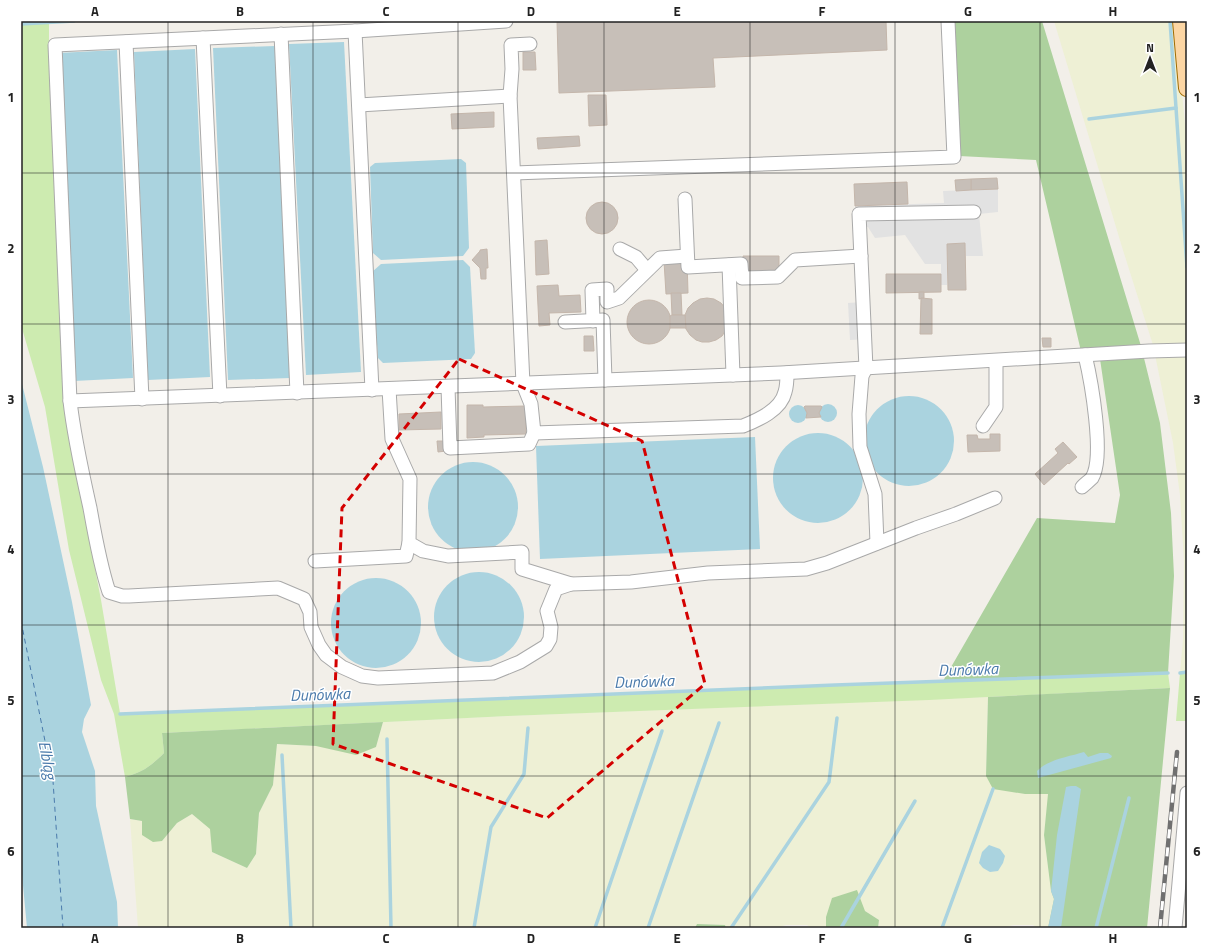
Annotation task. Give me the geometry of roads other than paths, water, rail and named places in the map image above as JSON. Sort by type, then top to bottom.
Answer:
[{"type":"main road","points":[[1181,21],[1187,88]]},
{"type":"lane","points":[[506,21],[355,31],[55,45],[70,401],[77,449],[104,576],[109,592],[122,596],[128,596],[278,588],[304,599],[310,612],[311,627],[319,645],[326,655],[342,667],[362,676],[385,678],[493,673],[520,662],[546,646],[550,639],[551,627],[547,611],[556,589],[571,584],[631,582],[708,574],[806,569],[827,563],[995,498]]},
{"type":"lane","points":[[514,173],[954,156],[948,21]]},
{"type":"lane","points":[[355,31],[372,390]]},
{"type":"lane","points":[[281,34],[297,393]]},
{"type":"lane","points":[[203,38],[220,396]]},
{"type":"lane","points":[[126,42],[142,399]]},
{"type":"lane","points":[[448,387],[450,448],[529,444],[534,433],[531,404],[523,384],[510,96],[512,69],[511,45],[530,44]]},
{"type":"lane","points":[[358,105],[510,96]]},
{"type":"lane","points":[[685,199],[688,267],[741,264],[742,278],[778,276],[795,260],[861,256]]},
{"type":"lane","points":[[877,543],[875,494],[860,447],[859,414],[862,376],[866,368],[859,214],[974,212]]},
{"type":"lane","points":[[620,249],[636,257],[647,270]]},
{"type":"lane","points":[[593,321],[592,290],[607,289],[607,302],[619,298],[660,258],[687,256]]},
{"type":"lane","points":[[729,265],[733,375]]},
{"type":"lane","points":[[565,322],[603,320],[605,380]]},
{"type":"lane","points":[[70,401],[389,390],[787,373],[1187,350]]},
{"type":"lane","points":[[1082,486],[1091,478],[1097,464],[1097,435],[1091,379],[1085,356]]},
{"type":"lane","points":[[983,426],[996,407],[996,361]]},
{"type":"lane","points":[[534,433],[743,426],[755,421],[779,404],[785,393],[787,373]]},
{"type":"lane","points":[[315,561],[406,556],[409,543],[410,479],[392,439],[389,390]]},
{"type":"lane","points":[[409,543],[423,551],[448,556],[522,552],[522,569],[571,584]]},
{"type":"lane","points":[[1175,928],[1187,793]]},
{"type":"water","points":[[344,42],[361,372],[306,375],[289,44]]},
{"type":"water","points":[[275,46],[290,378],[228,380],[213,48]]},
{"type":"water","points":[[195,49],[210,377],[148,380],[134,52]]},
{"type":"water","points":[[117,50],[133,378],[74,381],[58,53]]},
{"type":"water","points":[[461,159],[466,163],[469,248],[463,256],[381,260],[373,253],[370,167],[375,163]]},
{"type":"water","points":[[463,260],[470,267],[475,353],[471,359],[383,363],[378,358],[372,272],[381,264]]},
{"type":"water","name":"Elbląg","points":[[21,380],[43,467],[72,602],[91,705],[84,719],[82,732],[95,771],[96,806],[117,902],[118,928],[27,928],[21,864]]},
{"type":"water","points":[[909,396],[926,399],[941,409],[951,424],[954,441],[951,458],[941,473],[926,483],[909,486],[892,483],[877,473],[867,458],[864,441],[867,424],[877,409],[892,399]]},
{"type":"water","points":[[828,404],[834,407],[837,413],[834,419],[828,422],[822,419],[819,413],[822,407]]},
{"type":"water","points":[[798,405],[804,408],[807,414],[804,420],[798,423],[792,420],[789,414],[792,408]]},
{"type":"water","points":[[818,433],[835,436],[850,446],[860,461],[863,478],[860,495],[850,510],[835,520],[818,523],[801,520],[786,510],[776,495],[773,478],[776,461],[786,446],[801,436]]},
{"type":"water","points":[[755,437],[760,549],[540,559],[536,446]]},
{"type":"water","points":[[473,462],[490,466],[505,475],[514,490],[518,507],[514,524],[505,539],[490,548],[473,552],[456,548],[441,539],[432,524],[428,507],[432,490],[441,475],[456,466]]},
{"type":"water","points":[[479,572],[496,575],[511,585],[521,600],[524,617],[521,634],[511,649],[496,659],[479,662],[462,659],[447,649],[437,634],[434,617],[437,600],[447,585],[462,575]]},
{"type":"water","points":[[376,578],[393,581],[408,591],[418,606],[421,623],[418,640],[408,655],[393,665],[376,668],[359,665],[344,655],[334,640],[331,623],[334,606],[344,591],[359,581]]},
{"type":"water","points":[[1084,752],[1088,757],[1100,753],[1108,753],[1112,756],[1111,758],[1038,778],[1037,771],[1047,764]]},
{"type":"water","points":[[1076,786],[1081,789],[1061,928],[1048,928],[1054,899],[1051,891],[1057,835],[1066,787]]},
{"type":"water","points":[[989,845],[1000,849],[1005,856],[998,871],[990,872],[983,868],[979,863],[982,852]]},
{"type":"waterway","points":[[21,24],[74,21]]},
{"type":"waterway","points":[[1170,21],[1187,267]]},
{"type":"waterway","points":[[1089,119],[1176,108]]},
{"type":"waterway","name":"Dunówka","points":[[1180,673],[1187,672]]},
{"type":"waterway","name":"Dunówka","points":[[120,714],[1168,673]]},
{"type":"waterway","points":[[731,928],[829,782],[837,718]]},
{"type":"waterway","points":[[648,928],[719,723]]},
{"type":"waterway","points":[[474,928],[491,827],[524,774],[528,728]]},
{"type":"waterway","points":[[595,928],[662,731]]},
{"type":"waterway","points":[[387,739],[391,928]]},
{"type":"waterway","points":[[282,755],[291,928]]},
{"type":"waterway","points":[[942,928],[993,789]]},
{"type":"waterway","points":[[1096,928],[1129,798]]},
{"type":"waterway","points":[[841,928],[915,801]]},
{"type":"railway","points":[[1160,928],[1177,752]]}]
